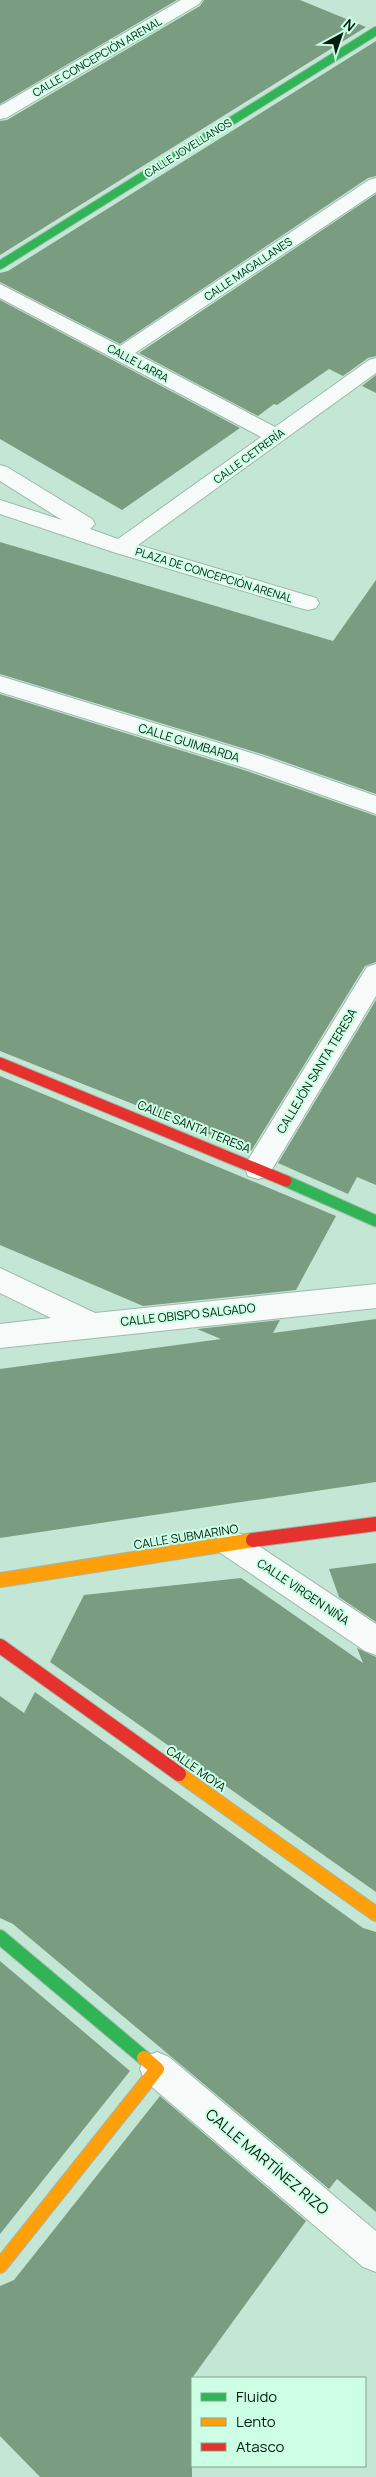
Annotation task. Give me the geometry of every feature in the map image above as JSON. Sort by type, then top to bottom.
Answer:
[{"type":"street","name":"CALLE CONCEPCIÓN ARENAL","points":[[0,114],[193,0]]},
{"type":"street","name":"CALLE JOVELLANOS","points":[[0,265],[376,31]]},
{"type":"street","name":"CALLE MAGALLANES","points":[[121,354],[376,184]]},
{"type":"street","name":"CALLE LARRA","points":[[0,290],[276,436]]},
{"type":"street","name":"CALLE CETRERÍA","points":[[121,547],[376,364]]},
{"type":"street","name":"PLAZA DE CONCEPCIÓN ARENAL","points":[[0,472],[121,547]]},
{"type":"street","name":"PLAZA DE CONCEPCIÓN ARENAL","points":[[0,507],[121,547],[308,603]]},
{"type":"street","name":"CALLE GUIMBARDA","points":[[0,684],[256,763],[376,805]]},
{"type":"street","name":"CALLEJÓN SANTA TERESA","points":[[258,1168],[376,974]]},
{"type":"street","name":"CALLE SANTA TERESA","points":[[0,1063],[258,1168],[376,1221]]},
{"type":"street","points":[[0,1280],[93,1324]]},
{"type":"street","name":"CALLE OBISPO SALGADO","points":[[0,1336],[93,1324],[376,1296]]},
{"type":"street","name":"CALLE SUBMARINO","points":[[0,1580],[230,1543],[376,1524]]},
{"type":"street","name":"CALLE VIRGEN NIÑA","points":[[230,1543],[376,1641]]},
{"type":"street","name":"CALLE MOYA","points":[[0,1646],[376,1914]]},
{"type":"street","name":"CALLE MARTÍNEZ RIZO","points":[[0,1937],[376,2254]]},
{"type":"street","points":[[0,2266],[158,2069]]},
{"type":"building","points":[[0,0],[177,0],[0,104]]},
{"type":"building","points":[[204,0],[300,0],[366,27],[0,255],[0,121],[7,120],[200,6]]},
{"type":"building","points":[[376,41],[376,176],[368,178],[120,344],[0,282],[0,273],[8,271]]},
{"type":"building","points":[[376,194],[376,356],[368,358],[343,376],[329,369],[258,416],[139,353]]},
{"type":"building","points":[[0,300],[240,428],[122,510],[0,439]]},
{"type":"building","points":[[376,375],[376,393],[362,386]]},
{"type":"building","points":[[0,542],[333,641],[376,580],[376,794],[265,755],[0,674]]},
{"type":"building","points":[[0,694],[247,771],[376,816],[376,962],[365,966],[251,1151],[0,1051]]},
{"type":"building","points":[[376,1000],[376,1185],[357,1177],[348,1194],[278,1163]]},
{"type":"building","points":[[0,1076],[336,1216],[296,1290],[143,1306],[0,1245]]},
{"type":"building","points":[[376,1319],[376,1482],[0,1538],[0,1369],[221,1339],[197,1329],[280,1320],[273,1333]]},
{"type":"building","points":[[376,1563],[376,1622],[339,1597],[329,1569]]},
{"type":"building","points":[[241,1578],[363,1663],[357,1648],[376,1657],[376,1892],[50,1662],[84,1595]]},
{"type":"building","points":[[35,1692],[363,1928],[376,1932],[376,2212],[337,2179],[329,2189],[13,1924],[0,1918],[0,1696],[24,1713]]},
{"type":"building","points":[[0,1961],[130,2071],[0,2234]]},
{"type":"building","points":[[160,2096],[306,2221],[191,2377],[192,2477],[40,2477],[0,2436],[0,2286],[14,2280]]},
{"type":"traffic: fast","points":[[0,265],[376,31]]},
{"type":"traffic: fast","points":[[286,1181],[376,1221]]},
{"type":"traffic: fast","points":[[0,1937],[144,2058]]},
{"type":"traffic: slow","points":[[0,1580],[253,1540]]},
{"type":"traffic: slow","points":[[179,1774],[376,1914]]},
{"type":"traffic: slow","points":[[0,2266],[157,2069],[144,2058]]},
{"type":"traffic: jam","points":[[0,1063],[286,1181]]},
{"type":"traffic: jam","points":[[253,1540],[376,1524]]},
{"type":"traffic: jam","points":[[0,1646],[179,1774]]}]
